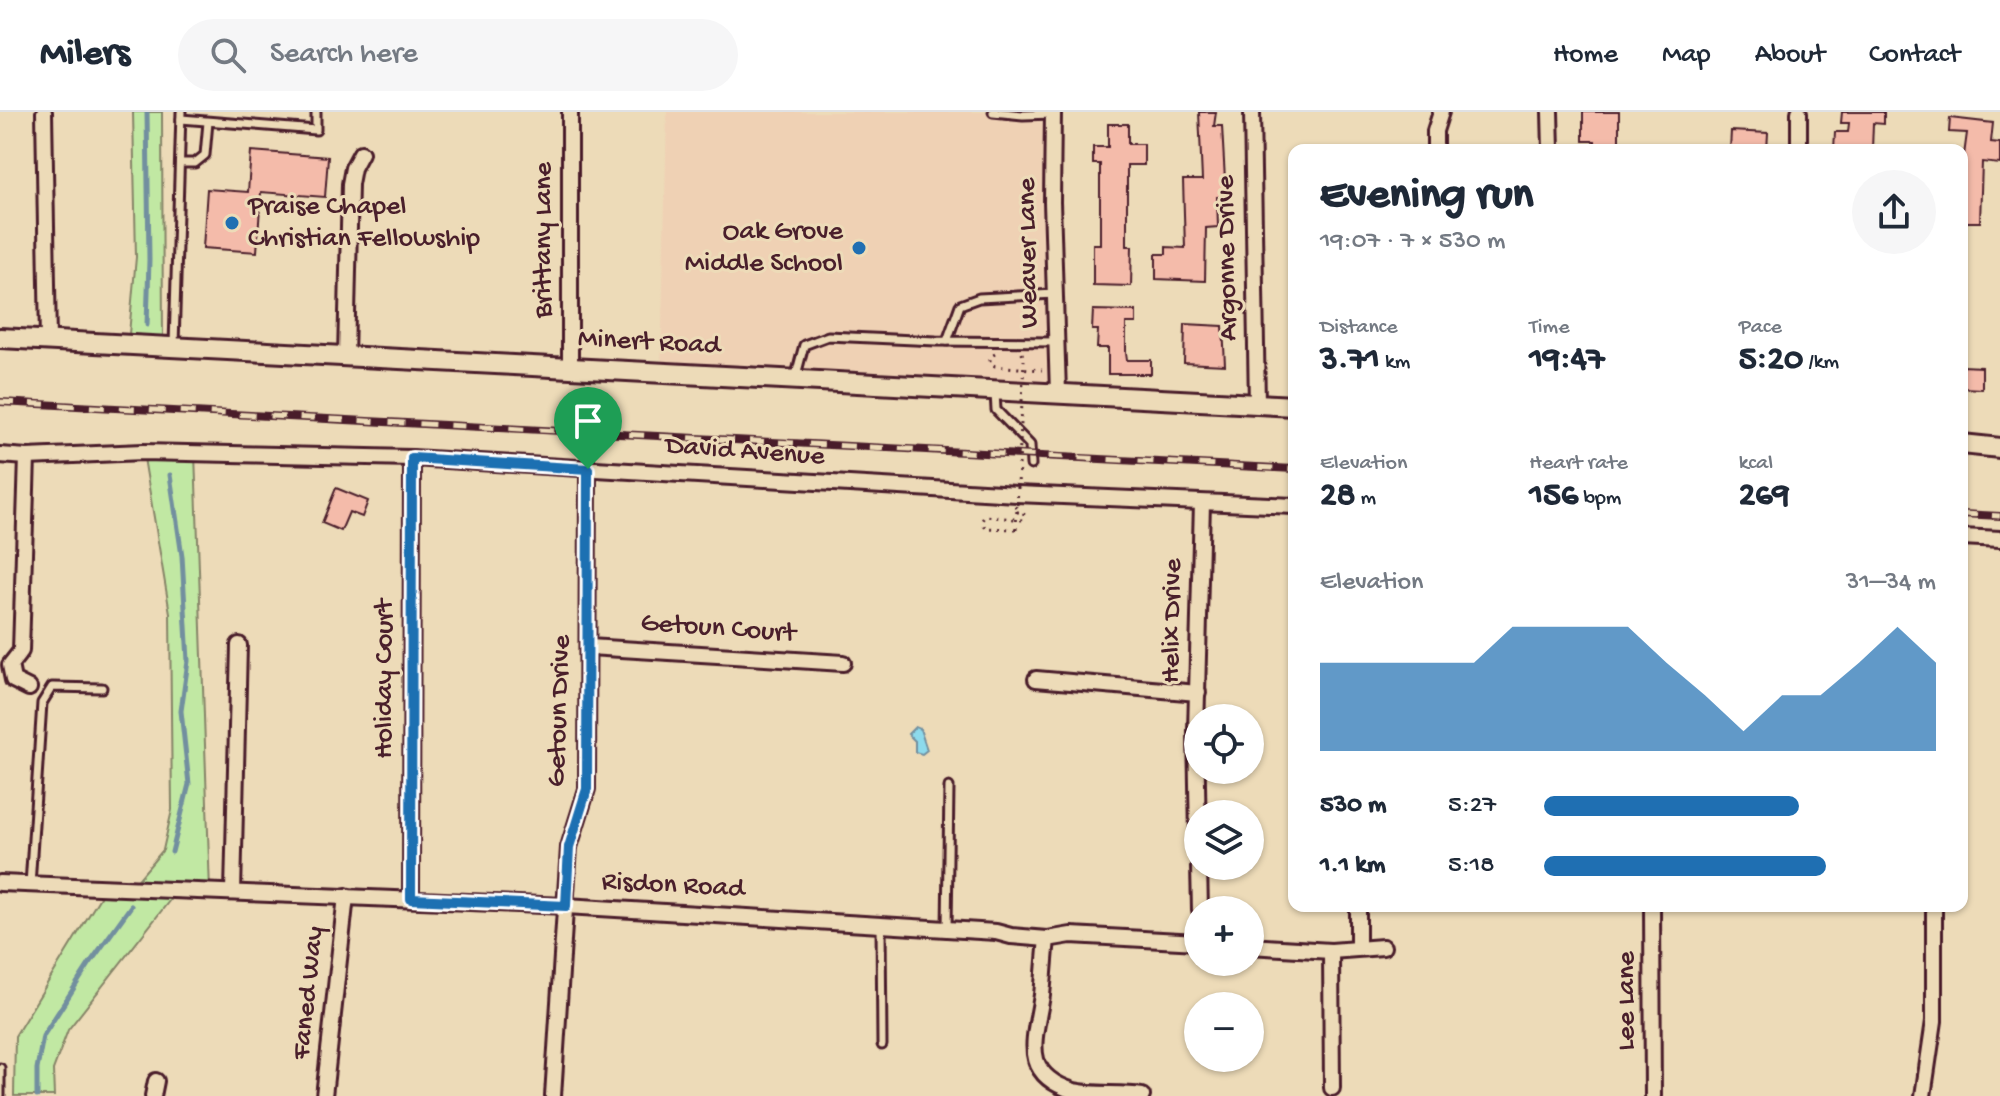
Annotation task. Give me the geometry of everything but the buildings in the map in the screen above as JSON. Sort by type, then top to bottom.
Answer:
[{"type":"street","points":[[44,112],[48,341]]},
{"type":"street","name":"Brittany Lane","points":[[570,112],[570,367]]},
{"type":"street","name":"Argonne Drive","points":[[1252,112],[1257,404]]},
{"type":"street","points":[[1435,144],[1441,112]]},
{"type":"street","points":[[1550,112],[1551,144]]},
{"type":"street","points":[[1799,112],[1799,144]]},
{"type":"street","name":"Weaver Lane","points":[[1053,113],[1052,202],[1058,393]]},
{"type":"street","points":[[346,357],[350,184],[353,168],[361,153]]},
{"type":"street","name":"Minert Road","points":[[0,338],[1288,406]]},
{"type":"street","points":[[1968,445],[2000,448]]},
{"type":"street","name":"David Avenue","points":[[0,455],[27,457],[143,452],[412,458],[1017,494],[1288,506]]},
{"type":"street","points":[[27,457],[21,651],[10,665],[13,680],[29,688]]},
{"type":"street","name":"Holiday Court","points":[[411,899],[412,458]]},
{"type":"street","name":"Getoun Drive","points":[[553,1096],[569,847],[587,789],[588,469]]},
{"type":"street","name":"Helix Drive","points":[[1198,800],[1202,503]]},
{"type":"street","points":[[1968,537],[2000,539]]},
{"type":"street","points":[[233,892],[239,645]]},
{"type":"street","name":"Getoun Court","points":[[589,647],[843,663]]},
{"type":"street","points":[[1036,679],[1198,693]]},
{"type":"street","name":"Risdon Road","points":[[0,883],[566,906],[996,932],[1047,939],[1071,935],[1184,941]]},
{"type":"street","name":"Faned Way","points":[[324,1096],[346,896]]},
{"type":"street","points":[[1358,912],[1358,948]]},
{"type":"street","name":"Lee Lane","points":[[1652,912],[1653,1096]]},
{"type":"street","points":[[1923,1096],[1934,1021],[1934,912]]},
{"type":"street","points":[[1047,939],[1032,1049],[1038,1066],[1048,1079],[1075,1091],[1142,1096]]},
{"type":"street","points":[[1264,947],[1331,951],[1383,947]]},
{"type":"street","points":[[1331,951],[1332,1088]]},
{"type":"lane","points":[[173,348],[181,115],[208,122],[316,130],[316,112]]},
{"type":"lane","points":[[993,112],[1008,115],[1053,113]]},
{"type":"lane","points":[[180,163],[195,163],[205,155],[208,122]]},
{"type":"lane","points":[[947,341],[960,305],[979,298],[1055,294]]},
{"type":"lane","points":[[795,379],[804,345],[828,336],[1056,342]]},
{"type":"lane","points":[[995,390],[996,410],[1030,445],[1031,465]]},
{"type":"lane","points":[[30,885],[42,703],[52,687],[102,688]]},
{"type":"lane","points":[[947,929],[949,787]]},
{"type":"lane","points":[[881,925],[882,1045]]},
{"type":"lane","points":[[0,1068],[0,1096]]},
{"type":"path","points":[[1009,353],[1023,353],[1024,360],[1016,529],[985,528],[982,520],[985,516],[1023,520],[1024,512],[1015,512],[1017,494]]},
{"type":"path","points":[[994,354],[990,357],[990,363],[995,366],[1057,371]]},
{"type":"shaded area","name":"Oak Grove Middle School","points":[[667,112],[1053,112],[1058,393],[661,372]]},
{"type":"green space","points":[[133,112],[162,112],[163,347],[128,345],[136,257]]},
{"type":"green space","points":[[143,452],[195,453],[210,891],[177,891],[68,1030],[53,1070],[54,1096],[14,1096],[15,1036],[105,889],[130,889],[163,850],[172,810],[170,613]]},
{"type":"water","points":[[915,727],[920,729],[927,750],[922,754],[915,752],[915,741],[908,734]]},
{"type":"waterway","points":[[147,112],[147,325]]},
{"type":"waterway","points":[[170,475],[182,556],[188,661],[181,711],[189,784],[172,852]]},
{"type":"waterway","points":[[37,1096],[37,1069],[43,1036],[131,906]]},
{"type":"railway","points":[[0,402],[1288,469]]},
{"type":"railway","points":[[1968,514],[2000,516]]},
{"type":"place","name":"Praise Chapel Christian Fellowship","points":[[232,223]]},
{"type":"place","name":"Oak Grove Middle School","points":[[859,248]]},
{"type":"route","points":[[412,458],[588,469],[587,789],[569,847],[566,906],[411,899],[412,458]]}]
